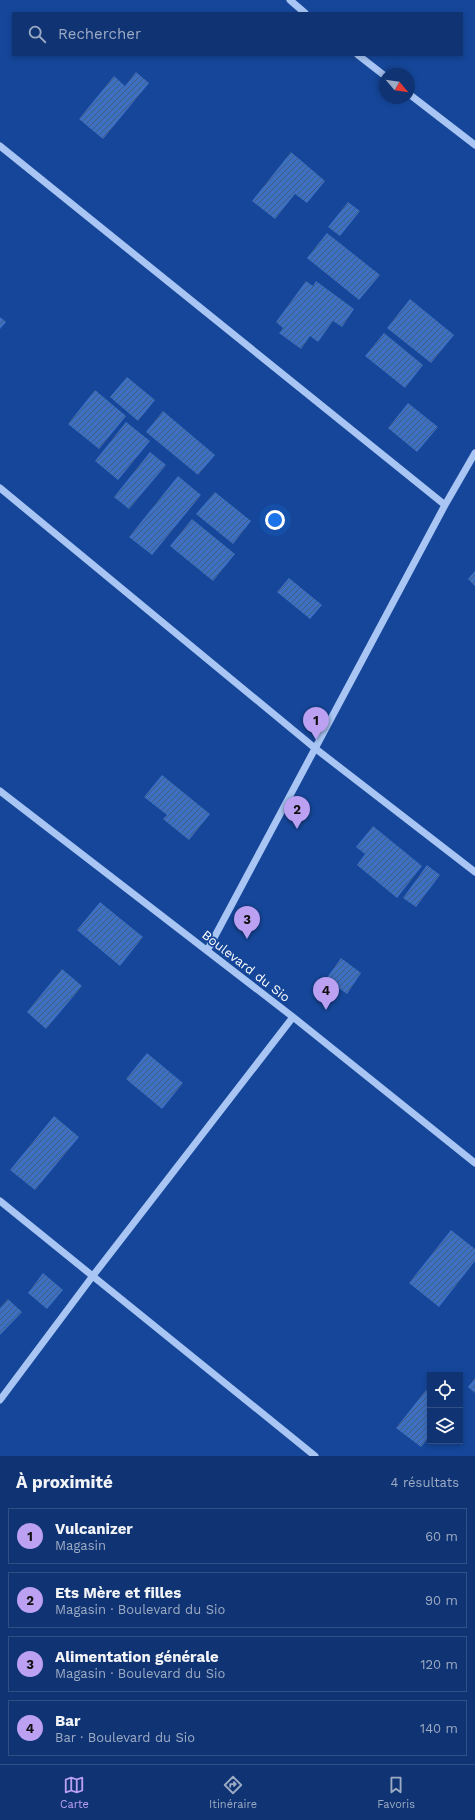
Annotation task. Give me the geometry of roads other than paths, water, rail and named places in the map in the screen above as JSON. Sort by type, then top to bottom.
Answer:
[{"type":"street","points":[[290,0],[304,12]]},
{"type":"street","points":[[359,56],[379,71]]},
{"type":"street","points":[[415,99],[475,145]]},
{"type":"street","points":[[0,146],[445,505]]},
{"type":"street","points":[[207,951],[445,505],[475,453]]},
{"type":"street","points":[[0,488],[316,749],[475,872]]},
{"type":"street","name":"Boulevard du Sio","points":[[0,791],[292,1017],[475,1164]]},
{"type":"street","points":[[0,1400],[92,1277],[292,1017]]},
{"type":"street","points":[[0,1202],[313,1456]]},
{"type":"place","name":"Vulcanizer","points":[[316,740]]},
{"type":"place","name":"Ets Mère et filles","points":[[297,829]]},
{"type":"place","name":"Alimentation générale","points":[[247,939]]},
{"type":"place","name":"Bar","points":[[326,1010]]}]
